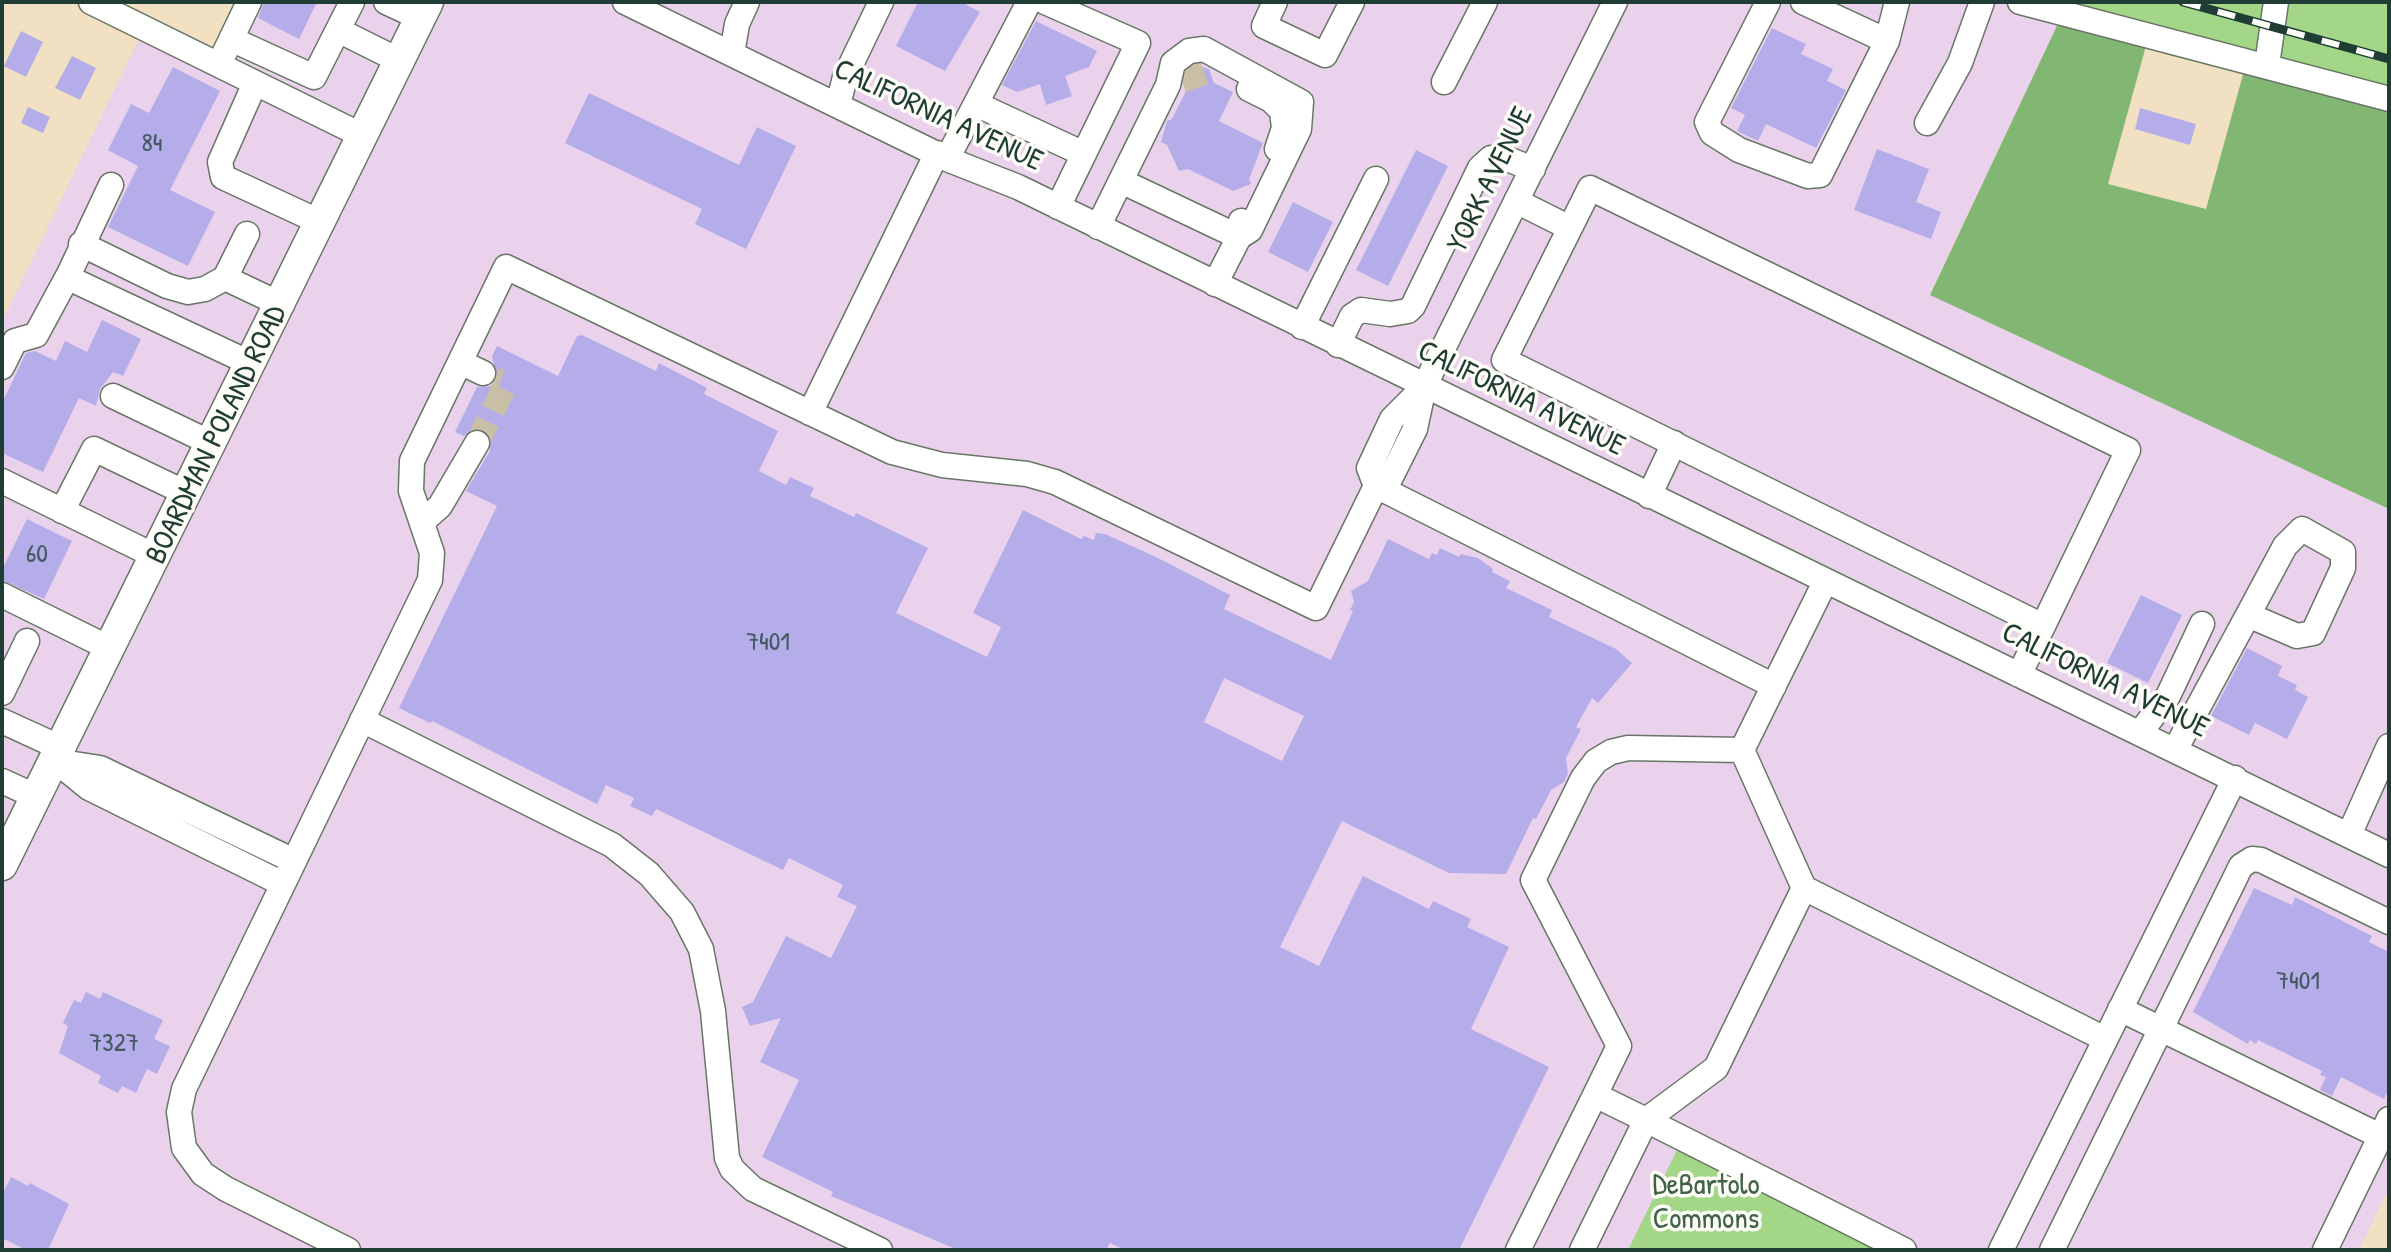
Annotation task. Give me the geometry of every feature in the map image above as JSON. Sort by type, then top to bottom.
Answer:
[{"type":"main road","name":"BOARDMAN POLAND ROAD","points":[[2,865],[282,305],[424,10]]},
{"type":"street","points":[[91,2],[363,136]]},
{"type":"street","points":[[219,65],[249,2]]},
{"type":"street","points":[[303,107],[314,77],[352,2]]},
{"type":"street","points":[[386,2],[424,10]]},
{"type":"street","name":"CALIFORNIA AVENUE","points":[[625,2],[667,11],[732,54],[942,156],[1058,207],[2389,855]]},
{"type":"street","points":[[732,54],[737,24],[747,2]]},
{"type":"street","points":[[838,105],[845,77],[881,2]]},
{"type":"street","points":[[348,1250],[203,1174],[190,1160],[180,1132],[179,1112],[184,1089],[430,580],[432,553],[411,491],[412,461],[506,267],[810,413],[942,156],[976,104],[1029,2]]},
{"type":"street","points":[[1045,2],[1138,43],[1058,207]]},
{"type":"street","points":[[1275,2],[1264,26],[1325,55],[1352,2]]},
{"type":"street","points":[[1444,82],[1485,2]]},
{"type":"street","name":"YORK AVENUE","points":[[810,413],[917,460],[1025,473],[1055,482],[1316,608],[1376,486],[1390,479],[1415,429],[1424,387],[1615,2]]},
{"type":"street","points":[[1768,2],[1707,122],[1712,133],[1739,150],[1808,176],[1820,175],[1887,41],[1897,2]]},
{"type":"street","points":[[1803,2],[1887,41]]},
{"type":"street","points":[[1927,123],[1960,63],[1982,2]]},
{"type":"street","points":[[2020,2],[2389,99]]},
{"type":"street","points":[[2267,65],[2276,2]]},
{"type":"street","points":[[338,30],[400,61]]},
{"type":"street","points":[[231,39],[314,77]]},
{"type":"street","points":[[1098,227],[1175,83],[1173,63],[1189,51],[1204,49],[1301,102],[1299,129],[1250,230],[1239,237]]},
{"type":"street","points":[[1210,71],[1271,100],[1282,111],[1284,128],[1239,225],[1239,237],[1215,284]]},
{"type":"street","points":[[255,83],[220,162],[223,177],[322,223]]},
{"type":"street","points":[[976,104],[1084,154]]},
{"type":"street","points":[[1338,345],[1352,316],[1361,310],[1390,314],[1408,311],[1413,306],[1480,168],[1491,158],[1505,158],[1533,169]]},
{"type":"street","points":[[1302,327],[1376,179]]},
{"type":"street","points":[[1121,181],[1239,237]]},
{"type":"street","points":[[2,367],[15,341],[36,335],[111,185]]},
{"type":"street","points":[[2019,675],[2043,626],[2128,450],[1590,188],[1504,360],[2043,626]]},
{"type":"street","points":[[1516,201],[1570,228]]},
{"type":"street","points":[[81,244],[167,286],[188,292],[205,289],[225,278],[247,234]]},
{"type":"street","points":[[69,274],[75,281],[252,364]]},
{"type":"street","points":[[225,278],[282,305]]},
{"type":"street","points":[[460,362],[483,373]]},
{"type":"street","points":[[113,396],[213,444]]},
{"type":"street","points":[[422,522],[440,506],[463,471],[471,440]]},
{"type":"street","points":[[1649,496],[1674,443]]},
{"type":"street","points":[[62,511],[94,449],[188,494]]},
{"type":"street","points":[[2,481],[157,557]]},
{"type":"street","points":[[1376,486],[1774,686]]},
{"type":"street","points":[[2175,750],[2285,546],[2302,529],[2343,552],[2343,568],[2313,633],[2297,636],[2248,615]]},
{"type":"street","points":[[1742,750],[1825,582]]},
{"type":"street","points":[[2,595],[111,649]]},
{"type":"street","points":[[2140,733],[2168,696],[2202,624]]},
{"type":"street","points":[[2,693],[27,641]]},
{"type":"street","points":[[362,720],[612,845],[649,874],[682,912],[701,949],[713,1011],[727,1158],[732,1169],[753,1189],[880,1250]]},
{"type":"street","points":[[2,721],[58,754],[100,768],[294,861]]},
{"type":"street","points":[[2349,835],[2389,746]]},
{"type":"street","points":[[1518,1250],[1619,1046],[1533,880],[1583,778],[1596,761],[1611,752],[1628,748],[1742,750]]},
{"type":"street","points":[[1742,750],[1804,888],[2105,1039]]},
{"type":"street","points":[[58,754],[89,788],[283,884]]},
{"type":"street","points":[[2001,1250],[2235,778]]},
{"type":"street","points":[[2,781],[37,797]]},
{"type":"street","points":[[2052,1250],[2241,866],[2252,859],[2261,860],[2389,922]]},
{"type":"street","points":[[1582,1250],[1646,1120],[1716,1068],[1804,888]]},
{"type":"street","points":[[2120,1009],[2385,1128],[2325,1250]]},
{"type":"street","points":[[1595,1095],[1904,1250]]},
{"type":"shaded area","points":[[239,2],[2020,2],[2063,13],[1930,294],[2389,509],[2389,1188],[2359,1250],[2,1250],[2,322],[144,28],[210,61]]},
{"type":"green space","points":[[2020,2],[2389,2],[2389,99]]},
{"type":"green space","points":[[2063,13],[2149,35],[2108,184],[2206,209],[2247,60],[2389,99],[2389,509],[1930,295]]},
{"type":"green space","name":"DeBartolo Commons","points":[[1683,1138],[1904,1250],[1628,1250]]},
{"type":"building","points":[[264,2],[317,2],[299,39],[258,18]]},
{"type":"building","points":[[918,2],[961,2],[980,12],[945,71],[896,46]]},
{"type":"building","points":[[1036,21],[1097,51],[1089,67],[1065,76],[1072,96],[1046,105],[1040,84],[1017,92],[1002,85]]},
{"type":"building","points":[[1772,28],[1806,44],[1801,54],[1833,69],[1827,81],[1846,90],[1816,148],[1766,124],[1758,141],[1737,131],[1745,115],[1731,108]]},
{"type":"building","points":[[21,31],[43,42],[26,77],[4,66]]},
{"type":"building","points":[[72,56],[96,68],[80,100],[55,88]]},
{"type":"building","points":[[1195,65],[1209,69],[1214,83],[1233,92],[1219,121],[1263,143],[1249,179],[1251,184],[1233,191],[1188,169],[1179,171],[1167,145],[1161,142],[1167,121],[1172,119],[1185,93],[1186,72]]},
{"type":"building","points":[[173,67],[220,91],[170,190],[215,212],[188,266],[108,227],[138,166],[108,150],[131,104],[149,113]]},
{"type":"building","points":[[589,93],[739,165],[757,127],[796,146],[746,249],[695,224],[702,209],[565,143]]},
{"type":"building","points":[[28,107],[50,117],[43,133],[21,123]]},
{"type":"building","points":[[2140,108],[2196,124],[2190,145],[2135,129]]},
{"type":"building","points":[[1877,149],[1929,169],[1916,202],[1941,212],[1931,239],[1854,210]]},
{"type":"building","points":[[1416,150],[1448,166],[1388,286],[1356,270]]},
{"type":"building","points":[[1293,202],[1333,222],[1308,272],[1268,252]]},
{"type":"building","points":[[102,320],[141,339],[123,376],[113,372],[100,389],[96,406],[79,398],[43,472],[2,453],[2,403],[26,353],[35,351],[56,361],[65,341],[87,352]]},
{"type":"building","points":[[582,335],[656,371],[659,363],[707,388],[704,394],[778,431],[759,471],[786,485],[790,477],[814,488],[810,496],[854,517],[856,513],[928,548],[896,613],[987,657],[1001,627],[973,613],[1023,510],[1081,539],[1084,536],[1094,540],[1096,533],[1105,534],[1156,557],[1230,595],[1224,609],[1331,660],[1353,611],[1350,610],[1354,602],[1351,591],[1368,581],[1388,539],[1429,559],[1432,553],[1437,555],[1440,548],[1459,557],[1460,554],[1478,558],[1493,569],[1492,572],[1510,581],[1506,588],[1552,610],[1549,617],[1616,649],[1632,663],[1598,703],[1592,698],[1576,727],[1581,729],[1566,758],[1568,774],[1564,782],[1551,790],[1536,819],[1533,818],[1506,874],[1449,873],[1342,821],[1280,947],[1319,966],[1363,876],[1429,909],[1433,901],[1471,919],[1467,927],[1509,947],[1471,1029],[1549,1067],[1459,1250],[1125,1250],[1110,1243],[1106,1250],[958,1250],[831,1196],[833,1192],[762,1157],[799,1080],[760,1062],[781,1018],[750,1026],[742,1007],[753,1002],[786,936],[831,958],[857,906],[837,897],[843,885],[789,858],[783,870],[656,809],[652,816],[630,806],[634,798],[606,785],[597,804],[432,721],[430,723],[399,708],[497,506],[466,491],[490,451],[490,436],[478,428],[464,436],[455,432],[477,387],[491,386],[497,379],[492,356],[497,346],[558,376],[577,336]],"holes":[[[1224,678],[1304,716],[1282,761],[1204,722]]]},
{"type":"building","points":[[27,519],[72,541],[44,599],[2,580],[2,570]]},
{"type":"building","points":[[2141,595],[2182,615],[2148,683],[2107,663]]},
{"type":"building","points":[[2247,648],[2282,666],[2278,676],[2297,685],[2295,690],[2308,697],[2287,739],[2255,723],[2249,735],[2211,716]]},
{"type":"building","points":[[2254,888],[2292,905],[2295,897],[2372,936],[2369,942],[2389,952],[2389,1088],[2384,1099],[2341,1077],[2332,1096],[2320,1090],[2326,1077],[2320,1075],[2322,1071],[2258,1040],[2256,1044],[2250,1040],[2248,1044],[2193,1012]]},
{"type":"building","points":[[86,992],[100,999],[103,992],[163,1020],[154,1039],[170,1046],[157,1074],[147,1069],[136,1093],[122,1086],[118,1093],[98,1083],[101,1076],[59,1053],[68,1026],[63,1023],[74,1000],[81,1003]]},
{"type":"building","points":[[11,1177],[28,1186],[30,1183],[69,1204],[48,1250],[26,1250],[2,1238],[2,1195]]},
{"type":"tunnel","points":[[1182,81],[1210,71]]},
{"type":"tunnel","points":[[477,443],[506,384],[494,379]]},
{"type":"railway","points":[[2183,2],[2389,59]]}]
